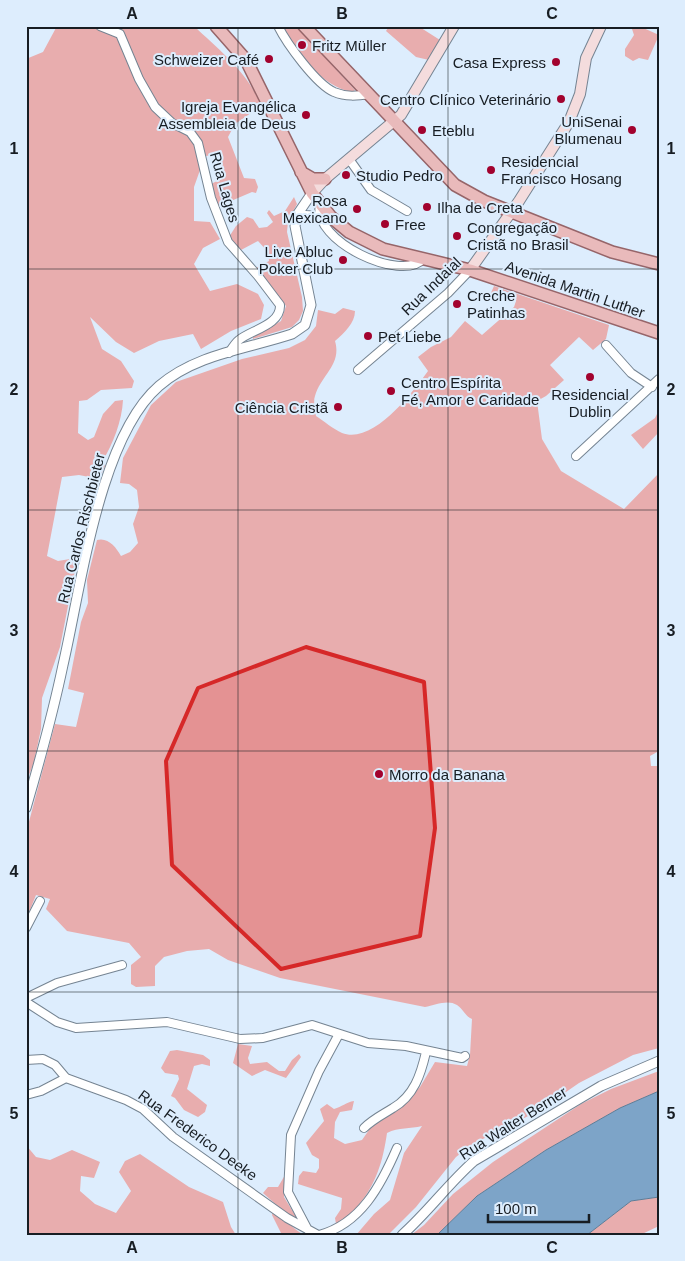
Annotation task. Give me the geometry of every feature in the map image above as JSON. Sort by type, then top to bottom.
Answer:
[{"type":"main road","name":"Avenida Martin Luther","points":[[216,26],[246,60],[319,210],[349,232],[372,245],[470,270],[659,333]]},
{"type":"main road","points":[[312,193],[325,179],[395,122],[409,104],[454,26]]},
{"type":"main road","name":"Rua Indaial","points":[[470,270],[512,211],[576,108],[586,58],[600,26]]},
{"type":"main road","points":[[309,28],[455,185],[484,201],[612,252],[659,264]]},
{"type":"main road","points":[[381,133],[386,112]]},
{"type":"main road","points":[[301,172],[313,179],[325,179]]},
{"type":"street","name":"Rua Lages","points":[[100,26],[120,34],[139,79],[156,107],[172,123],[190,132],[198,143],[211,198],[228,242],[280,305],[279,313],[272,321],[239,340],[229,353]]},
{"type":"street","points":[[278,26],[298,56],[329,89],[354,96],[369,94]]},
{"type":"street","points":[[349,159],[371,190],[407,211]]},
{"type":"street","points":[[297,215],[312,193]]},
{"type":"street","points":[[297,215],[319,210]]},
{"type":"street","name":"Avenida Martin Luther","points":[[319,210],[328,232],[358,254],[408,267],[417,265],[423,259]]},
{"type":"street","name":"Rua Carlos Rischbieter","points":[[26,808],[62,672],[100,504],[115,453],[123,435],[145,400],[160,385],[200,360],[292,334],[305,325],[311,304],[295,226],[297,215]]},
{"type":"street","name":"Rua Indaial","points":[[358,370],[448,293],[470,270]]},
{"type":"street","points":[[606,345],[631,374],[652,387]]},
{"type":"street","points":[[576,456],[659,379]]},
{"type":"street","points":[[26,928],[40,901]]},
{"type":"street","points":[[26,998],[57,983],[122,965]]},
{"type":"street","points":[[26,1002],[57,1022],[76,1028],[167,1022],[240,1039],[263,1038],[312,1025],[368,1042],[406,1046],[426,1052],[462,1058],[465,1056]]},
{"type":"street","points":[[309,1231],[288,1192],[291,1135],[318,1071],[339,1034]]},
{"type":"street","points":[[364,1128],[372,1120],[400,1104],[405,1098],[422,1074],[426,1052]]},
{"type":"street","points":[[26,1060],[43,1059],[55,1065],[66,1078],[41,1091],[26,1095]]},
{"type":"street","name":"Rua Walter Berner","points":[[402,1235],[419,1220],[457,1176],[481,1156],[601,1086],[659,1061]]},
{"type":"street","name":"Rua Frederico Deeke","points":[[66,1078],[126,1100],[143,1109],[173,1136],[309,1231],[318,1235],[334,1231],[348,1223],[380,1185],[397,1148]]},
{"type":"highlighted area","points":[[306,647],[424,682],[435,828],[420,936],[281,969],[172,865],[166,761],[198,688]]},
{"type":"shaded area","points":[[57,26],[194,26],[223,53],[249,83],[261,106],[235,124],[228,137],[244,178],[255,179],[258,187],[256,193],[252,192],[217,207],[211,184],[225,177],[215,155],[205,156],[194,187],[194,221],[210,222],[220,239],[203,248],[194,264],[210,291],[237,284],[258,294],[264,305],[261,319],[231,331],[201,349],[193,334],[159,341],[134,353],[116,342],[90,317],[102,349],[121,361],[134,381],[132,388],[101,390],[87,400],[79,401],[78,433],[88,440],[94,437],[103,414],[115,401],[123,400],[119,424],[110,448],[102,462],[105,466],[99,479],[79,475],[62,477],[47,556],[58,561],[70,559],[76,565],[60,647],[42,698],[41,729],[34,762],[26,783],[26,59],[43,52]]},
{"type":"shaded area","points":[[281,26],[296,26],[355,90],[353,92],[342,89],[331,84],[321,76],[302,57]]},
{"type":"shaded area","points":[[389,26],[418,26],[440,40],[429,60],[416,57],[386,31]]},
{"type":"shaded area","points":[[631,26],[639,26],[659,35],[648,60],[639,58],[633,61],[625,56],[625,49],[634,35]]},
{"type":"shaded area","points":[[294,197],[297,204],[288,221],[287,232],[302,297],[303,311],[299,320],[292,327],[253,339],[253,337],[281,321],[286,306],[256,268],[269,261],[268,252],[258,241],[241,250],[229,237],[236,226],[247,217],[253,219],[259,228],[267,227],[273,222],[267,213],[269,210],[274,216],[285,211]]},
{"type":"shaded area","points":[[494,286],[609,325],[606,339],[593,350],[579,337],[550,365],[564,380],[546,396],[537,401],[542,439],[561,471],[624,509],[659,473],[659,751],[650,756],[651,766],[659,766],[659,1048],[633,1055],[579,1083],[540,1110],[473,1144],[456,1157],[416,1207],[388,1235],[356,1235],[374,1214],[390,1200],[404,1153],[422,1126],[387,1133],[378,1172],[364,1199],[350,1215],[336,1224],[335,1218],[341,1209],[342,1198],[298,1184],[299,1176],[303,1171],[316,1173],[319,1168],[319,1159],[312,1155],[306,1143],[324,1121],[320,1109],[327,1104],[334,1109],[354,1101],[352,1110],[340,1112],[335,1122],[334,1138],[345,1144],[362,1140],[376,1120],[398,1109],[420,1087],[435,1062],[467,1066],[470,1055],[472,1019],[459,1007],[450,1002],[425,1007],[280,978],[228,960],[209,949],[187,951],[164,957],[155,966],[155,986],[136,987],[131,984],[131,965],[141,957],[129,943],[67,931],[46,909],[50,899],[36,895],[26,920],[26,833],[55,724],[76,727],[84,693],[68,689],[81,622],[88,603],[87,580],[97,540],[108,541],[121,556],[130,552],[138,543],[133,524],[139,507],[137,490],[129,484],[120,483],[123,458],[151,405],[176,382],[242,359],[289,348],[305,340],[316,326],[318,310],[335,314],[343,308],[355,311],[355,315],[348,328],[335,341],[336,357],[318,389],[314,398],[314,406],[316,416],[342,433],[354,435],[366,431],[391,415],[428,371],[418,357],[431,347],[451,337],[465,321],[482,335],[514,307],[516,301],[512,296],[500,301],[490,295]]},
{"type":"shaded area","points":[[659,410],[659,432],[643,449],[631,435],[655,418]]},
{"type":"shaded area","points":[[238,1044],[252,1046],[248,1058],[250,1064],[267,1062],[279,1071],[285,1071],[292,1060],[299,1054],[301,1057],[286,1078],[265,1070],[252,1076],[233,1063]]},
{"type":"shaded area","points":[[177,1050],[203,1055],[210,1060],[210,1066],[202,1064],[194,1066],[187,1089],[207,1105],[205,1112],[198,1117],[184,1110],[175,1098],[171,1096],[179,1079],[178,1075],[165,1073],[161,1068],[170,1051]]},
{"type":"shaded area","points":[[659,1071],[659,1091],[620,1108],[546,1150],[477,1196],[437,1235],[411,1235],[424,1225],[453,1194],[493,1162],[581,1104],[611,1089]]},
{"type":"shaded area","points":[[26,1145],[36,1157],[50,1160],[72,1150],[100,1162],[94,1178],[81,1176],[80,1191],[95,1204],[116,1213],[131,1191],[119,1172],[125,1161],[140,1154],[189,1187],[223,1202],[231,1227],[236,1235],[26,1235]]},
{"type":"shaded area","points":[[285,1175],[284,1197],[298,1220],[290,1217],[263,1193],[268,1187],[278,1187]]},
{"type":"shaded area","points":[[659,1197],[659,1226],[640,1235],[587,1235],[631,1201]]},
{"type":"shaded area","points":[[273,1211],[304,1235],[282,1235],[272,1215]]},
{"type":"water","points":[[659,1091],[659,1197],[631,1201],[587,1235],[437,1235],[477,1196],[546,1150],[620,1108]]},
{"type":"place","name":"Fritz Müller","points":[[302,45]]},
{"type":"place","name":"Schweizer Café","points":[[269,59]]},
{"type":"place","name":"Casa Express","points":[[556,62]]},
{"type":"place","name":"Centro Clínico Veterinário","points":[[561,99]]},
{"type":"place","name":"Igreja Evangélica Assembleia de Deus","points":[[306,115]]},
{"type":"place","name":"Eteblu","points":[[422,130]]},
{"type":"place","name":"UniSenai Blumenau","points":[[632,130]]},
{"type":"place","name":"Residencial Francisco Hosang","points":[[491,170]]},
{"type":"place","name":"Studio Pedro","points":[[346,175]]},
{"type":"place","name":"Ilha de Creta","points":[[427,207]]},
{"type":"place","name":"Rosa Mexicano","points":[[357,209]]},
{"type":"place","name":"Free","points":[[385,224]]},
{"type":"place","name":"Congregação Cristã no Brasil","points":[[457,236]]},
{"type":"place","name":"Live Abluc Poker Club","points":[[343,260]]},
{"type":"place","name":"Creche Patinhas","points":[[457,304]]},
{"type":"place","name":"Pet Liebe","points":[[368,336]]},
{"type":"place","name":"Residencial Dublin","points":[[590,377]]},
{"type":"place","name":"Centro Espírita Fé, Amor e Caridade","points":[[391,391]]},
{"type":"place","name":"Ciência Cristã","points":[[338,407]]},
{"type":"place","name":"Morro da Banana","points":[[379,774]]}]
